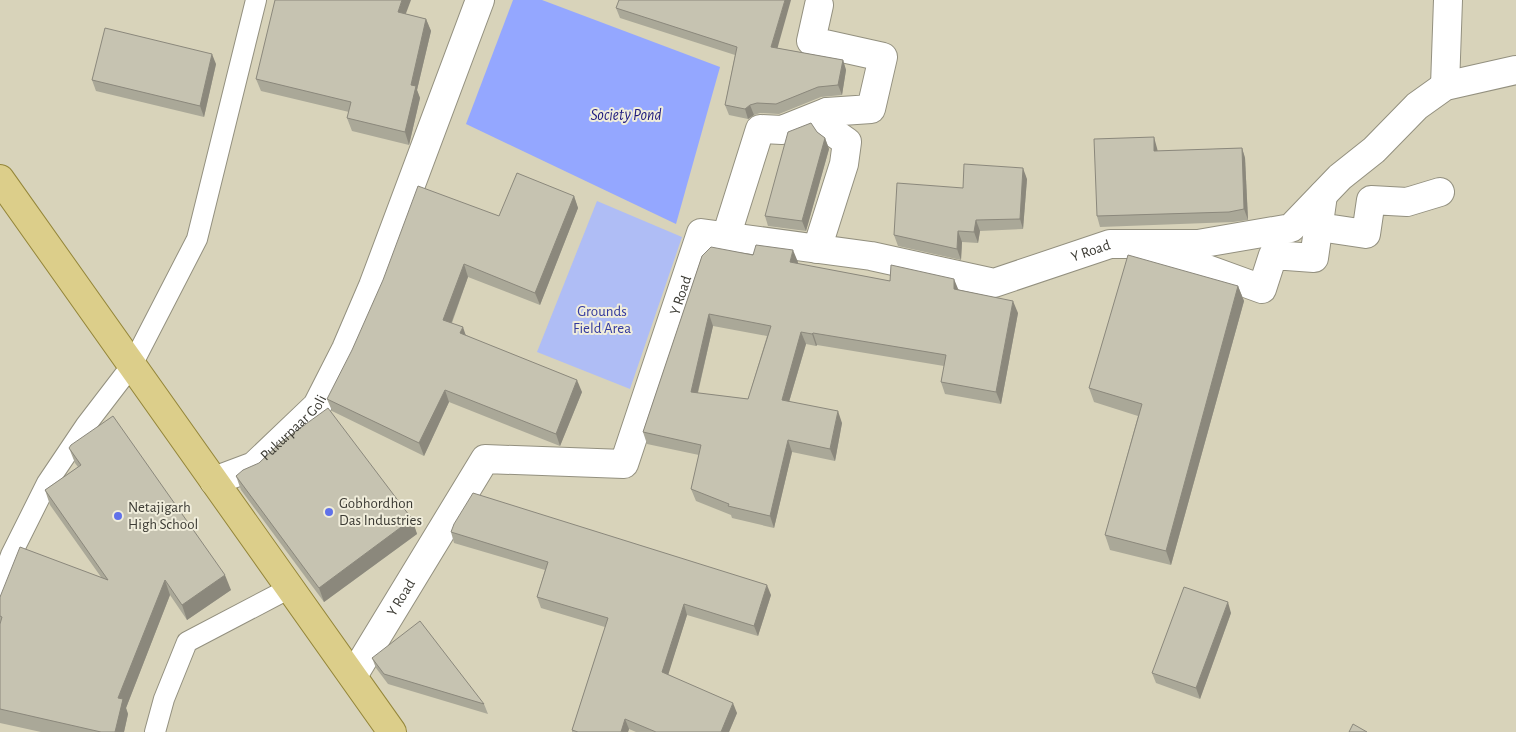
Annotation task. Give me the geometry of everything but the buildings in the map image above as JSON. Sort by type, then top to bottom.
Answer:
[{"type":"main road","points":[[1,181],[392,732]]},
{"type":"street","name":"Pukurpaar Goli","points":[[214,481],[254,466],[316,406],[346,349],[376,276],[480,0]]},
{"type":"street","points":[[1448,0],[1445,86],[1516,70]]},
{"type":"street","points":[[726,237],[760,129],[782,130],[827,112],[871,109],[883,57],[811,41],[819,5]]},
{"type":"street","name":"Y Road","points":[[353,676],[485,459],[624,464],[701,233],[871,256],[994,283],[1110,244],[1198,244],[1291,228],[1340,178],[1374,150],[1417,106],[1445,86]]},
{"type":"street","points":[[817,250],[844,164],[847,142],[830,130],[827,112]]},
{"type":"street","points":[[1319,227],[1366,234],[1371,200],[1407,202],[1440,192]]},
{"type":"street","points":[[1137,244],[1262,289],[1273,254],[1314,258],[1324,194]]},
{"type":"lane","points":[[0,586],[11,555],[47,483],[86,425],[132,365],[197,239],[256,0]]},
{"type":"lane","points":[[155,732],[164,700],[187,642],[290,588]]},
{"type":"shaded area","points":[[0,0],[1516,0],[1516,732],[0,732]]},
{"type":"green space","name":"Grounds Field Area","points":[[597,201],[682,237],[630,389],[537,352]]},
{"type":"water","name":"Society Pond","points":[[513,0],[542,0],[720,67],[676,224],[466,124]]},
{"type":"place","name":"Gobhordhon Das Industries","points":[[329,512]]},
{"type":"place","name":"Netajigarh High School","points":[[118,516]]}]
